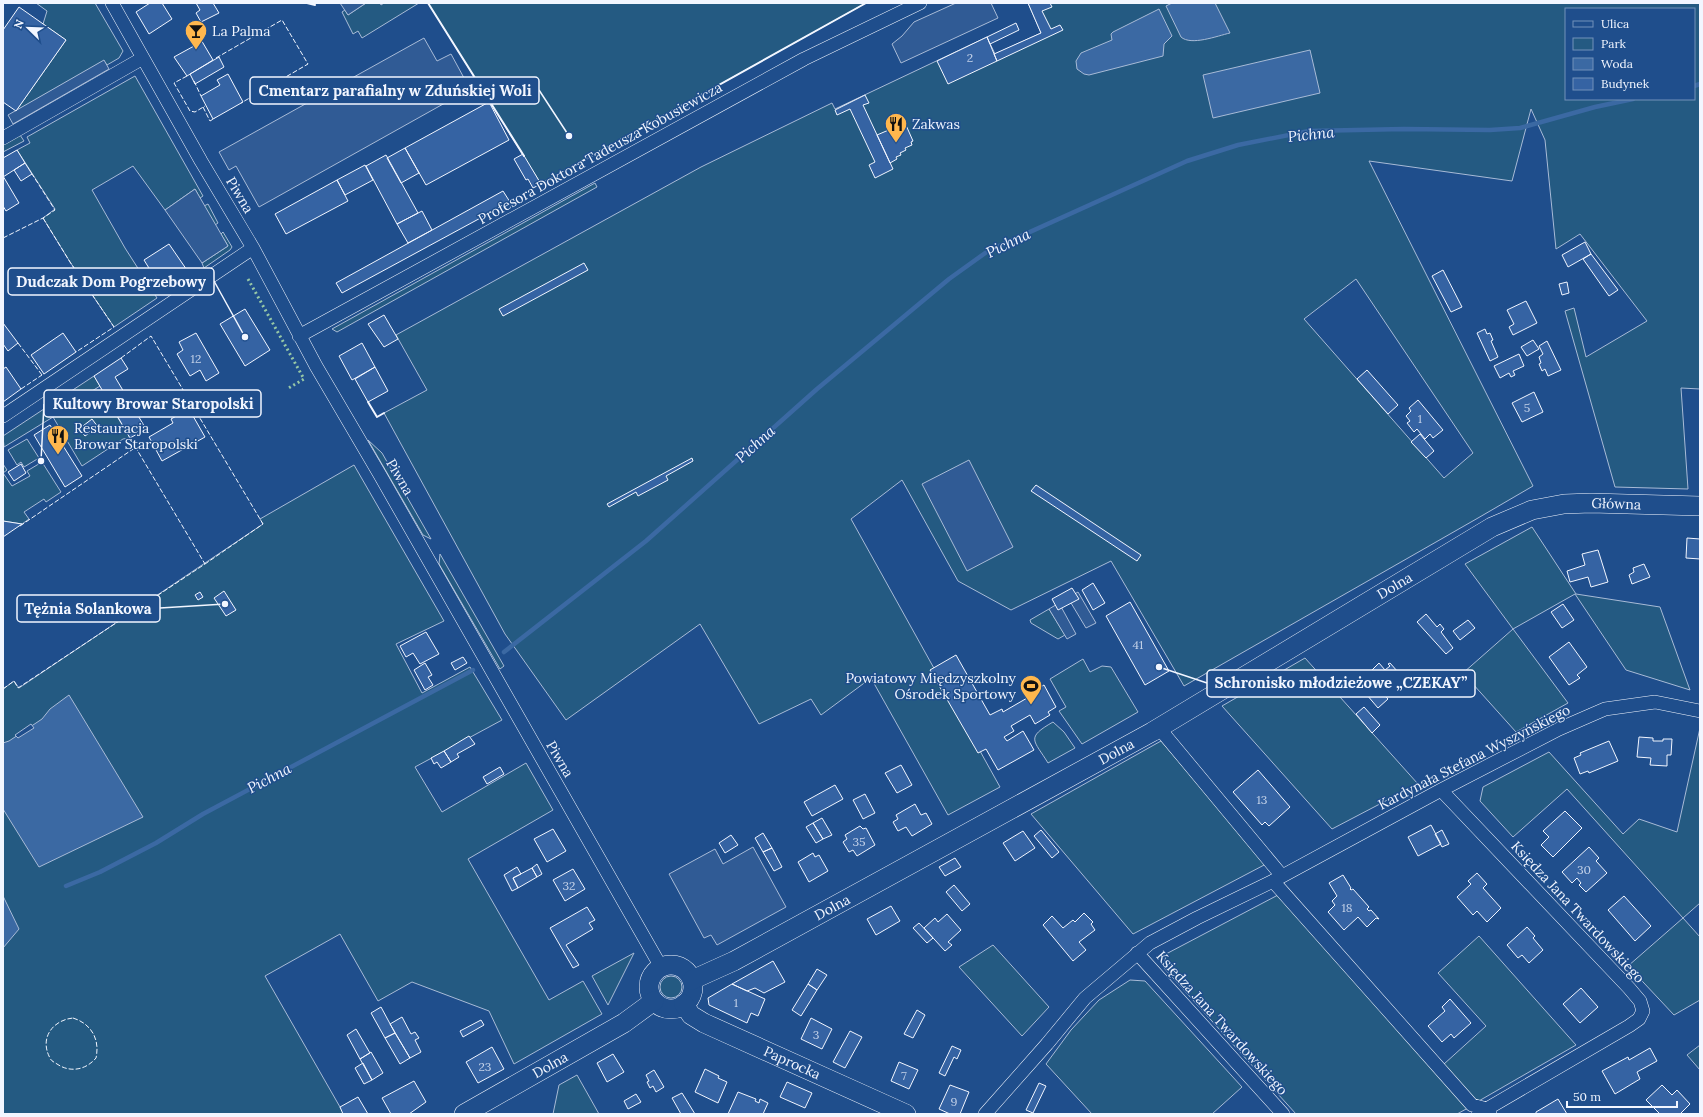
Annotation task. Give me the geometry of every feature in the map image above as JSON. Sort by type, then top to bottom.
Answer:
[{"type":"street","name":"Piwna","points":[[112,3],[201,161],[253,248],[299,336],[661,967]]},
{"type":"street","name":"Profesora Doktora Tadeusza Kobusiewicza","points":[[299,336],[804,59],[920,3]]},
{"type":"street","points":[[3,138],[143,58]]},
{"type":"street","points":[[3,416],[253,248]]},
{"type":"street","name":"Główna","points":[[1532,510],[1564,504],[1591,503],[1700,506]]},
{"type":"street","name":"Dolna","points":[[692,980],[734,961],[1159,728],[1492,527],[1532,510]]},
{"type":"street","name":"Kardynała Stefana Wyszyńskiego","points":[[985,1114],[1047,1044],[1084,998],[1150,943],[1196,918],[1278,878],[1441,790],[1559,729],[1605,710],[1655,702],[1700,710]]},
{"type":"street","points":[[1159,728],[1278,878],[1472,1105],[1486,1112]]},
{"type":"street","name":"Księdza Jana Twardowskiego","points":[[1441,790],[1629,988],[1640,1001],[1643,1010],[1639,1019],[1629,1026],[1486,1112]]},
{"type":"street","name":"Księdza Jana Twardowskiego","points":[[1137,953],[1284,1114]]},
{"type":"street","points":[[668,965],[676,965],[682,968],[688,973],[692,980],[692,993],[684,1004],[679,1007],[668,1009],[658,1005],[654,1001],[649,989],[651,976],[661,967],[668,965]]},
{"type":"street","name":"Dolna","points":[[464,1114],[624,1023],[654,1001]]},
{"type":"street","name":"Paprocka","points":[[684,1004],[691,1015],[704,1023],[906,1114]]},
{"type":"green space","points":[[36,3],[95,3],[123,51],[119,58],[107,65],[104,61],[16,111],[66,40],[43,24],[47,11]]},
{"type":"green space","points":[[366,3],[380,3],[381,5],[384,3],[419,3],[362,38],[358,31],[353,34],[342,12],[345,10],[348,15]]},
{"type":"green space","points":[[428,3],[866,3],[541,184]]},
{"type":"green space","points":[[1028,3],[1700,3],[1700,389],[1681,388],[1688,489],[1615,487],[1565,311],[1574,308],[1586,357],[1647,321],[1580,234],[1556,249],[1545,140],[1531,109],[1512,181],[1369,161],[1533,486],[1184,686],[1111,561],[1011,610],[958,581],[902,480],[851,519],[1000,787],[948,815],[871,678],[821,715],[811,699],[759,724],[700,624],[566,720],[505,634],[384,413],[427,390],[396,335],[701,167],[832,103],[835,109],[987,37],[995,54],[1041,33]],"holes":[[[1356,279],[1473,453],[1444,478],[1304,319]]]},
{"type":"green space","points":[[135,76],[203,196],[200,198],[195,189],[165,210],[133,166],[92,190],[125,248],[157,298],[114,327],[70,262],[43,218],[55,209],[17,150],[30,143],[27,137]]},
{"type":"green space","points":[[20,135],[24,141],[3,152],[3,145]]},
{"type":"green space","points":[[595,183],[597,187],[337,332],[332,329]]},
{"type":"green space","points":[[208,204],[218,223],[215,225],[204,206]]},
{"type":"green space","points":[[223,232],[232,247],[204,268],[202,263],[228,246],[221,234]]},
{"type":"green space","points":[[94,376],[100,386],[92,391],[101,407],[109,403],[130,438],[123,439],[82,466],[53,417],[4,447],[3,436]]},
{"type":"green space","points":[[27,439],[39,458],[24,467],[21,462],[17,465],[8,450]]},
{"type":"green space","points":[[368,440],[382,453],[431,539],[423,535]]},
{"type":"green space","points":[[42,462],[61,492],[46,502],[44,499],[24,512],[29,519],[22,524],[3,521],[3,473],[12,486],[30,476],[27,471]]},
{"type":"green space","points":[[3,464],[7,470],[3,473]]},
{"type":"green space","points":[[354,465],[444,621],[396,644],[422,693],[470,667],[502,720],[415,767],[442,812],[526,763],[553,810],[468,859],[549,1000],[583,981],[602,1014],[514,1064],[489,1011],[412,982],[378,1001],[340,934],[265,976],[344,1114],[3,1114],[3,689],[14,681],[19,688],[263,524],[260,519]]},
{"type":"green space","points":[[1532,527],[1576,594],[1660,607],[1690,690],[1626,670],[1575,594],[1513,629],[1465,564]]},
{"type":"green space","points":[[440,554],[504,666],[500,669],[439,564]]},
{"type":"green space","points":[[1049,609],[1065,635],[1058,639],[1031,623],[1030,620]]},
{"type":"green space","points":[[1513,629],[1568,703],[1516,732],[1463,673]]},
{"type":"green space","points":[[1305,658],[1418,784],[1332,829],[1222,706]]},
{"type":"green space","points":[[1083,659],[1090,672],[1102,666],[1111,667],[1138,712],[1082,744],[1059,711],[1066,707],[1050,679]]},
{"type":"green space","points":[[1053,722],[1064,732],[1075,748],[1048,763],[1036,744],[1035,736],[1044,727]]},
{"type":"green space","points":[[1700,728],[1700,903],[1683,918],[1567,789],[1513,837],[1480,801],[1483,787],[1549,752],[1623,834],[1639,819],[1677,832]]},
{"type":"green space","points":[[1161,741],[1266,864],[1133,934],[1031,814]]},
{"type":"green space","points":[[1278,895],[1468,1108],[1457,1114],[1296,1114],[1164,968],[1166,954]]},
{"type":"green space","points":[[1683,918],[1700,937],[1700,1000],[1674,1015],[1628,966]]},
{"type":"green space","points":[[1479,936],[1576,1045],[1477,1102],[1444,1064],[1486,1026],[1438,973]]},
{"type":"green space","points":[[993,945],[1049,1007],[1022,1036],[959,967]]},
{"type":"green space","points":[[634,953],[608,1005],[592,976]]},
{"type":"green space","points":[[671,976],[675,977],[681,983],[681,991],[675,997],[671,998],[667,997],[661,991],[660,987],[661,983],[667,977]]},
{"type":"green space","points":[[1130,980],[1145,981],[1242,1087],[1212,1114],[1092,1114],[1046,1064],[1071,1030],[1099,1000]]},
{"type":"green space","points":[[1700,1045],[1700,1070],[1687,1055]]},
{"type":"green space","points":[[577,1075],[599,1114],[553,1114],[559,1085]]},
{"type":"shaded area","points":[[340,3],[366,3],[348,15]]},
{"type":"shaded area","points":[[956,3],[991,3],[998,18],[901,63],[892,44],[902,36],[914,22]]},
{"type":"shaded area","points":[[424,38],[437,61],[451,54],[470,89],[259,207],[236,166],[229,170],[219,152]]},
{"type":"shaded area","points":[[104,60],[109,69],[13,124],[8,115]]},
{"type":"shaded area","points":[[195,189],[228,246],[202,263],[165,210]]},
{"type":"shaded area","points":[[969,460],[1013,547],[967,571],[922,484]]},
{"type":"shaded area","points":[[1078,592],[1096,623],[1086,628],[1068,598]]},
{"type":"shaded area","points":[[1059,603],[1076,634],[1067,639],[1049,609]]},
{"type":"shaded area","points":[[753,847],[786,907],[717,945],[711,935],[704,938],[669,874],[715,849],[723,864]]},
{"type":"water","points":[[1172,3],[1215,3],[1230,33],[1204,40],[1185,40],[1181,37],[1166,6]]},
{"type":"water","points":[[1159,9],[1172,36],[1164,44],[1163,56],[1089,75],[1084,74],[1077,69],[1076,61],[1081,53],[1112,40],[1111,34],[1113,32]]},
{"type":"water","points":[[1310,50],[1320,93],[1213,118],[1203,75]]},
{"type":"water","points":[[69,695],[143,817],[39,867],[3,809],[3,743],[9,741],[42,719],[50,709]]},
{"type":"water","points":[[3,896],[19,929],[3,948]]},
{"type":"pier","points":[[31,724],[34,728],[18,738],[15,735]]},
{"type":"building","points":[[150,3],[162,3],[172,19],[149,34],[136,12]]},
{"type":"building","points":[[196,3],[213,3],[219,13],[201,22],[196,13],[200,10]]},
{"type":"building","points":[[1028,3],[1050,3],[1052,7],[1042,11],[1051,29],[1060,25],[1063,30],[997,61],[994,54],[1041,33]]},
{"type":"building","points":[[19,7],[66,40],[16,111],[3,102],[3,30]]},
{"type":"building","points":[[1016,23],[1019,30],[990,44],[987,37]]},
{"type":"building","points":[[987,37],[997,61],[948,84],[937,61]]},
{"type":"building","name":"La Palma","points":[[200,38],[213,60],[187,76],[174,57],[194,46],[192,43]]},
{"type":"building","points":[[219,57],[224,67],[195,84],[190,74]]},
{"type":"building","points":[[228,74],[243,102],[213,119],[201,96],[220,85],[217,80]]},
{"type":"building","points":[[865,95],[869,103],[863,105],[893,169],[875,178],[869,165],[875,162],[850,109],[837,115],[835,110]]},
{"type":"building","points":[[489,102],[509,140],[426,185],[405,148]]},
{"type":"building","name":"Zakwas","points":[[905,123],[913,141],[911,142],[912,145],[905,148],[906,150],[900,153],[901,155],[896,157],[897,159],[890,163],[877,135]]},
{"type":"building","points":[[405,148],[419,173],[401,183],[387,158]]},
{"type":"building","points":[[17,150],[25,163],[3,177],[3,158]]},
{"type":"building","points":[[523,154],[541,184],[533,188],[528,179],[526,180],[514,159]]},
{"type":"building","points":[[386,155],[418,213],[397,224],[366,166]]},
{"type":"building","points":[[25,163],[32,174],[21,181],[14,170]]},
{"type":"building","points":[[365,165],[373,180],[345,195],[337,180]]},
{"type":"building","points":[[3,176],[19,203],[6,211],[3,206]]},
{"type":"building","points":[[337,180],[348,201],[286,234],[275,214]]},
{"type":"building","points":[[503,191],[510,202],[342,293],[336,283]]},
{"type":"building","points":[[422,211],[432,230],[408,243],[397,224]]},
{"type":"building","points":[[1585,242],[1591,254],[1568,267],[1562,255]]},
{"type":"building","points":[[169,244],[191,276],[165,294],[144,260]]},
{"type":"building","points":[[1591,254],[1618,290],[1609,296],[1583,259]]},
{"type":"building","points":[[584,263],[588,270],[503,316],[499,309]]},
{"type":"building","points":[[1443,270],[1462,307],[1451,312],[1432,276]]},
{"type":"building","points":[[1567,282],[1569,293],[1562,295],[1559,284]]},
{"type":"building","points":[[1526,301],[1537,323],[1513,335],[1509,327],[1514,324],[1507,310]]},
{"type":"building","points":[[245,309],[270,350],[245,366],[220,324]]},
{"type":"building","points":[[384,315],[398,339],[384,347],[368,324]]},
{"type":"building","points":[[3,323],[18,343],[8,351],[3,344]]},
{"type":"building","points":[[1485,329],[1487,334],[1490,333],[1493,340],[1491,341],[1498,357],[1490,361],[1477,333]]},
{"type":"building","points":[[63,333],[76,352],[44,374],[31,355]]},
{"type":"building","points":[[196,333],[219,373],[206,381],[200,370],[190,376],[177,354],[183,350],[179,342]]},
{"type":"building","points":[[1533,340],[1539,349],[1527,356],[1521,347]]},
{"type":"building","points":[[1547,341],[1561,370],[1548,376],[1545,369],[1542,371],[1539,364],[1541,363],[1539,357],[1543,354],[1539,346]]},
{"type":"building","points":[[362,343],[375,367],[352,380],[339,356]]},
{"type":"building","points":[[1519,354],[1524,366],[1513,371],[1515,375],[1511,377],[1509,373],[1500,378],[1494,366]]},
{"type":"building","points":[[121,358],[128,369],[115,377],[146,429],[130,438],[94,376]]},
{"type":"building","points":[[6,367],[21,389],[3,402],[3,369]]},
{"type":"building","points":[[375,367],[388,391],[368,402],[355,379]]},
{"type":"building","points":[[1367,370],[1398,405],[1388,414],[1357,379]]},
{"type":"building","points":[[1534,392],[1543,412],[1522,422],[1512,403]]},
{"type":"building","points":[[1418,400],[1443,430],[1433,438],[1430,434],[1425,439],[1417,429],[1414,432],[1407,423],[1410,421],[1406,416],[1411,411],[1409,408]]},
{"type":"building","points":[[189,409],[205,437],[162,461],[149,437],[173,423],[171,419]]},
{"type":"building","points":[[92,419],[98,427],[85,436],[79,429]]},
{"type":"building","name":"Restauracja Browar Staropolski","points":[[50,425],[82,476],[65,487],[34,435]]},
{"type":"building","points":[[1420,434],[1434,451],[1426,458],[1411,442]]},
{"type":"building","points":[[692,458],[693,461],[666,476],[668,480],[638,496],[636,492],[609,507],[607,504]]},
{"type":"building","points":[[21,464],[26,473],[14,481],[8,472]]},
{"type":"building","points":[[1036,485],[1141,555],[1137,561],[1031,491]]},
{"type":"building","points":[[3,521],[22,524],[3,537]]},
{"type":"building","points":[[1687,538],[1700,539],[1700,559],[1686,558]]},
{"type":"building","points":[[1598,550],[1608,582],[1591,587],[1588,577],[1570,582],[1567,571],[1585,565],[1582,554]]},
{"type":"building","points":[[1644,564],[1650,577],[1632,584],[1629,575],[1634,572],[1633,568]]},
{"type":"building","points":[[1093,583],[1105,603],[1093,610],[1082,590]]},
{"type":"building","points":[[1072,588],[1079,599],[1058,610],[1052,599]]},
{"type":"building","points":[[224,591],[236,610],[226,616],[214,598]]},
{"type":"building","points":[[200,592],[203,597],[198,600],[195,595]]},
{"type":"building","points":[[1130,602],[1169,671],[1145,685],[1106,616]]},
{"type":"building","points":[[1563,604],[1574,620],[1562,628],[1551,612]]},
{"type":"building","points":[[1426,614],[1437,627],[1440,624],[1444,629],[1441,632],[1453,648],[1446,654],[1417,622]]},
{"type":"building","points":[[1468,620],[1475,628],[1460,640],[1453,631]]},
{"type":"building","points":[[426,632],[439,654],[420,664],[413,653],[406,657],[400,646]]},
{"type":"building","points":[[1569,642],[1587,667],[1577,675],[1580,678],[1569,685],[1549,657]]},
{"type":"building","points":[[956,655],[990,715],[1002,709],[1003,712],[1034,694],[1033,691],[1044,685],[1056,707],[1048,712],[1050,715],[1035,724],[1030,715],[1011,726],[1014,731],[1004,737],[1007,741],[1023,731],[1034,750],[998,770],[986,749],[978,753],[930,670]]},
{"type":"building","points":[[463,657],[467,663],[455,670],[451,663]]},
{"type":"building","points":[[425,663],[432,675],[428,677],[433,685],[425,690],[414,670]]},
{"type":"building","points":[[1379,663],[1385,670],[1390,666],[1388,664],[1390,663],[1406,681],[1400,687],[1402,689],[1395,695],[1396,697],[1372,670]]},
{"type":"building","points":[[1371,680],[1388,699],[1378,708],[1361,688]]},
{"type":"building","points":[[1364,707],[1380,725],[1372,733],[1356,714]]},
{"type":"building","points":[[469,736],[475,744],[457,754],[459,757],[451,762],[444,751]]},
{"type":"building","points":[[1639,737],[1653,738],[1653,741],[1672,739],[1671,755],[1667,755],[1667,766],[1650,765],[1651,758],[1637,757]]},
{"type":"building","points":[[1609,741],[1618,761],[1589,773],[1588,771],[1580,774],[1574,758],[1581,755],[1580,753]]},
{"type":"building","points":[[444,751],[451,762],[441,768],[437,762],[434,764],[431,758]]},
{"type":"building","points":[[901,765],[912,785],[897,793],[885,773]]},
{"type":"building","points":[[500,767],[504,774],[487,784],[483,777]]},
{"type":"building","points":[[1258,770],[1290,807],[1269,826],[1265,822],[1262,825],[1233,792]]},
{"type":"building","points":[[835,785],[843,799],[812,816],[804,802]]},
{"type":"building","points":[[865,794],[875,813],[863,819],[853,800]]},
{"type":"building","points":[[915,804],[921,815],[926,813],[932,824],[912,836],[906,827],[898,831],[893,822],[898,819],[896,815]]},
{"type":"building","points":[[1565,811],[1582,828],[1553,857],[1541,845],[1549,837],[1543,831]]},
{"type":"building","points":[[822,818],[832,835],[823,839],[813,823]]},
{"type":"building","points":[[813,823],[823,839],[816,843],[806,827]]},
{"type":"building","points":[[1431,825],[1441,844],[1418,856],[1408,837]]},
{"type":"building","points":[[860,826],[863,829],[866,828],[875,845],[857,856],[853,850],[849,852],[843,842],[847,839],[845,835]]},
{"type":"building","points":[[553,829],[566,851],[547,862],[534,839]]},
{"type":"building","points":[[1041,830],[1059,852],[1052,858],[1034,836]]},
{"type":"building","points":[[1442,830],[1449,844],[1442,847],[1435,834]]},
{"type":"building","points":[[1023,831],[1035,848],[1015,861],[1003,843]]},
{"type":"building","points":[[763,833],[772,848],[763,852],[755,838]]},
{"type":"building","points":[[731,835],[738,845],[725,853],[719,843]]},
{"type":"building","points":[[1589,847],[1599,858],[1596,861],[1607,873],[1586,892],[1579,885],[1581,883],[1577,878],[1572,883],[1562,872]]},
{"type":"building","points":[[772,848],[782,867],[774,871],[763,852]]},
{"type":"building","points":[[813,853],[815,857],[819,855],[828,871],[809,882],[798,862]]},
{"type":"building","points":[[955,858],[961,867],[945,876],[939,867]]},
{"type":"building","points":[[537,864],[542,874],[537,877],[532,868]]},
{"type":"building","points":[[517,867],[521,874],[513,878],[518,888],[512,891],[504,875]]},
{"type":"building","points":[[532,868],[537,877],[518,888],[513,878]]},
{"type":"building","points":[[573,869],[585,889],[565,901],[553,880]]},
{"type":"building","points":[[1477,873],[1487,884],[1483,888],[1501,908],[1487,922],[1477,911],[1473,915],[1457,897],[1471,884],[1468,881]]},
{"type":"building","points":[[1343,875],[1351,888],[1350,889],[1353,889],[1369,907],[1367,909],[1369,911],[1371,910],[1379,919],[1376,918],[1367,927],[1358,917],[1344,930],[1328,912],[1335,905],[1332,901],[1337,896],[1329,883]]},
{"type":"building","points":[[954,885],[970,904],[962,911],[946,892]]},
{"type":"building","points":[[1624,896],[1651,926],[1635,941],[1608,910]]},
{"type":"building","points":[[891,906],[900,921],[876,935],[867,919]]},
{"type":"building","points":[[587,907],[595,920],[589,923],[593,929],[566,945],[579,965],[573,968],[550,928]]},
{"type":"building","points":[[1084,913],[1093,922],[1091,924],[1095,930],[1079,942],[1086,950],[1073,961],[1043,925],[1052,916],[1063,928],[1073,920],[1075,922]]},
{"type":"building","points":[[947,914],[961,930],[948,942],[952,945],[945,951],[924,928],[935,918],[938,922]]},
{"type":"building","points":[[919,923],[933,938],[927,943],[913,928]]},
{"type":"building","points":[[1527,927],[1535,936],[1533,938],[1543,950],[1529,963],[1522,955],[1518,958],[1507,945]]},
{"type":"building","points":[[773,961],[785,982],[764,993],[755,988],[747,991],[732,984]]},
{"type":"building","points":[[817,969],[827,975],[817,990],[808,984]]},
{"type":"building","points":[[732,984],[765,999],[758,1016],[751,1013],[747,1023],[709,1005],[708,998]]},
{"type":"building","points":[[808,984],[817,990],[801,1016],[792,1010]]},
{"type":"building","points":[[1581,988],[1598,1007],[1580,1023],[1563,1004]]},
{"type":"building","points":[[1450,999],[1471,1023],[1454,1038],[1451,1034],[1442,1042],[1428,1026],[1445,1011],[1442,1007]]},
{"type":"building","points":[[381,1007],[395,1033],[385,1038],[371,1013]]},
{"type":"building","points":[[917,1010],[925,1015],[913,1038],[904,1034]]},
{"type":"building","points":[[402,1017],[411,1034],[415,1032],[419,1038],[415,1040],[421,1052],[410,1058],[390,1024]]},
{"type":"building","points":[[811,1018],[832,1029],[822,1049],[801,1039]]},
{"type":"building","points":[[481,1020],[484,1025],[463,1037],[460,1031]]},
{"type":"building","points":[[356,1029],[370,1053],[360,1059],[347,1035]]},
{"type":"building","points":[[850,1031],[862,1037],[845,1068],[833,1062]]},
{"type":"building","points":[[395,1033],[410,1058],[400,1064],[385,1038]]},
{"type":"building","points":[[952,1046],[961,1050],[957,1059],[954,1057],[945,1076],[939,1073]]},
{"type":"building","points":[[492,1047],[504,1069],[478,1083],[466,1062]]},
{"type":"building","points":[[1650,1048],[1657,1061],[1637,1072],[1640,1079],[1615,1094],[1602,1071],[1628,1057],[1629,1060]]},
{"type":"building","points":[[371,1052],[383,1073],[372,1080],[360,1059]]},
{"type":"building","points":[[613,1054],[624,1072],[607,1082],[597,1063]]},
{"type":"building","points":[[899,1062],[918,1070],[909,1089],[891,1081]]},
{"type":"building","points":[[363,1063],[372,1080],[364,1084],[355,1068]]},
{"type":"building","points":[[705,1069],[727,1082],[718,1103],[695,1092]]},
{"type":"building","points":[[654,1070],[664,1087],[656,1092],[653,1086],[650,1088],[646,1075]]},
{"type":"building","points":[[414,1081],[426,1102],[409,1114],[391,1114],[382,1098]]},
{"type":"building","points":[[787,1082],[812,1093],[805,1108],[780,1097]]},
{"type":"building","points":[[1039,1083],[1046,1086],[1033,1113],[1026,1110]]},
{"type":"building","points":[[950,1085],[969,1092],[960,1114],[950,1114],[939,1109]]},
{"type":"building","points":[[1662,1085],[1672,1095],[1677,1090],[1690,1104],[1680,1114],[1660,1114],[1646,1100]]},
{"type":"building","points":[[738,1092],[756,1099],[755,1101],[759,1103],[760,1099],[768,1103],[763,1114],[728,1114]]},
{"type":"building","points":[[682,1093],[695,1114],[681,1114],[672,1098]]},
{"type":"building","points":[[636,1094],[641,1102],[628,1109],[624,1101]]},
{"type":"building","points":[[358,1097],[368,1114],[343,1114],[340,1107]]},
{"type":"building","points":[[1558,1099],[1567,1114],[1536,1114],[1536,1112]]},
{"type":"waterway","name":"Pichna","points":[[1695,86],[1700,84]]},
{"type":"waterway","name":"Pichna","points":[[504,652],[646,541],[817,389],[949,279],[988,251],[1187,161],[1238,145],[1309,131],[1404,129],[1490,130],[1520,128],[1595,107],[1628,100]]},
{"type":"waterway","name":"Pichna","points":[[66,886],[100,872],[156,843],[203,814],[473,670]]},
{"type":"hedge","points":[[248,279],[304,379],[287,389]]},
{"type":"fence","points":[[216,58],[282,20],[308,64],[241,103]]},
{"type":"fence","points":[[187,76],[174,83],[190,111],[195,112],[205,106]]},
{"type":"fence","points":[[194,81],[201,96]]},
{"type":"fence","points":[[203,107],[210,121],[215,118]]},
{"type":"fence","points":[[3,238],[43,218],[55,210],[32,174]]},
{"type":"fence","points":[[43,218],[70,262],[114,327],[76,352]]},
{"type":"fence","points":[[121,358],[151,336],[263,524],[205,564]]},
{"type":"fence","points":[[18,343],[42,375],[44,374]]},
{"type":"fence","points":[[21,389],[42,375]]},
{"type":"fence","points":[[3,689],[14,681],[18,688],[205,564],[130,438]]},
{"type":"fence","points":[[20,526],[136,447]]},
{"type":"fence","points":[[73,1018],[85,1024],[90,1029],[97,1045],[97,1051],[96,1058],[88,1065],[78,1069],[67,1069],[50,1059],[46,1044],[47,1037],[54,1026],[66,1019],[73,1018]]},
{"type":"wall","points":[[307,3],[315,5]]},
{"type":"wall","points":[[428,3],[524,156]]},
{"type":"wall","points":[[540,182],[541,184],[866,3]]},
{"type":"wall","points":[[368,402],[377,417],[384,413]]},
{"type":"place","name":"La Palma","points":[[196,50]]},
{"type":"place","name":"Cmentarz parafialny w Zduńskiej Woli","points":[[569,136]]},
{"type":"place","name":"Zakwas","points":[[896,144]]},
{"type":"place","name":"Dudczak Dom Pogrzebowy","points":[[245,337]]},
{"type":"place","name":"Restauracja Browar Staropolski","points":[[58,456]]},
{"type":"place","name":"Kultowy Browar Staropolski","points":[[41,461]]},
{"type":"place","name":"Tężnia Solankowa","points":[[225,604]]},
{"type":"place","name":"Schronisko młodzieżowe „CZEKAY”","points":[[1159,667]]},
{"type":"place","name":"Powiatowy Międzyszkolny Ośrodek Sportowy","points":[[1031,706]]}]
